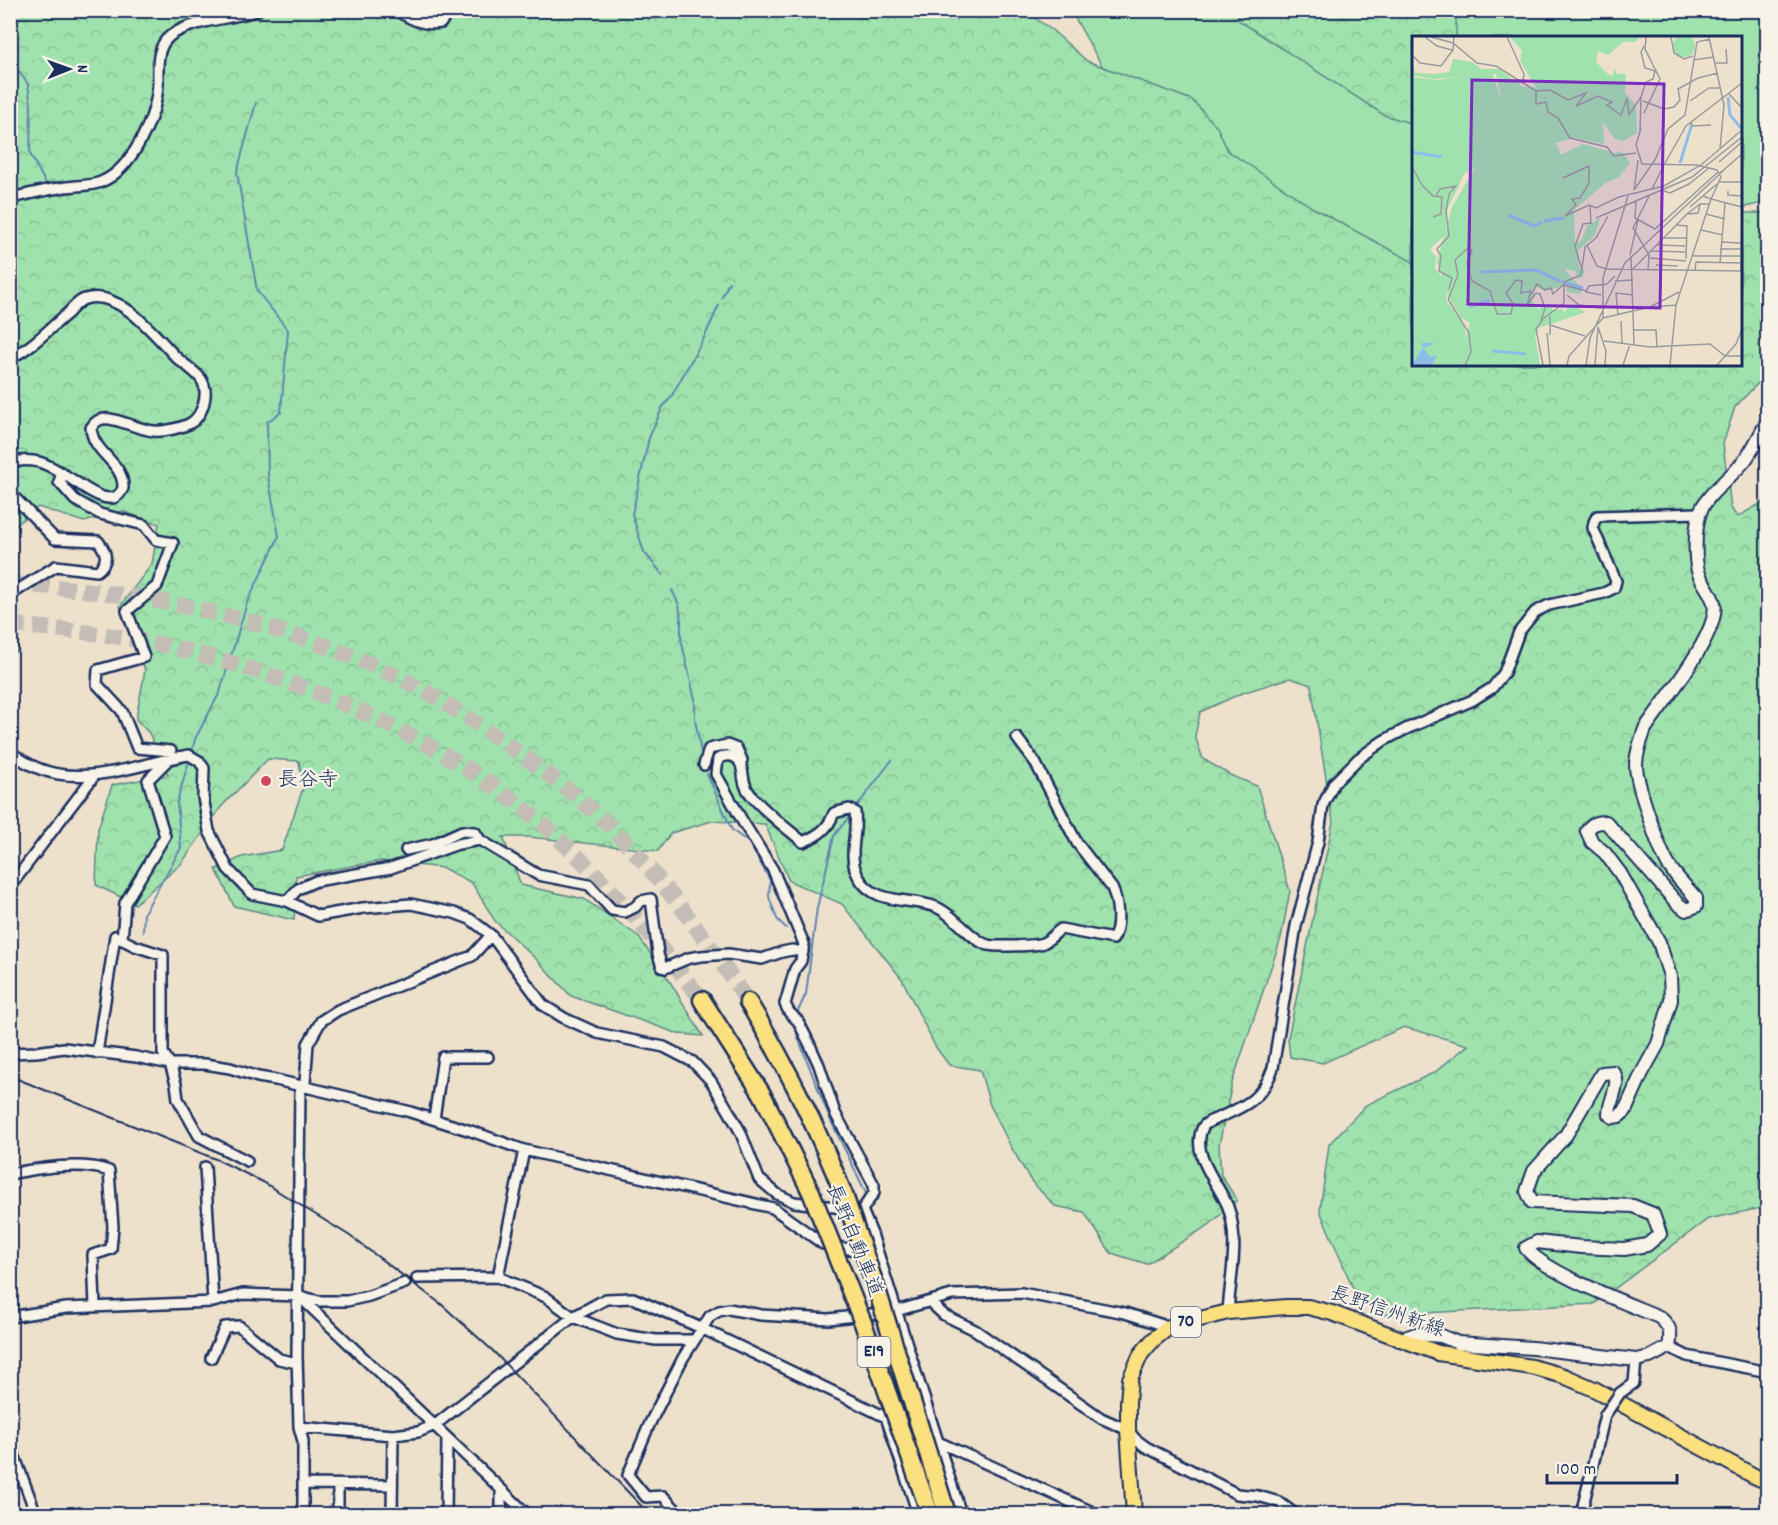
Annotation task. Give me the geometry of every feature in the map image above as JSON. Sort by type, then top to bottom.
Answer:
[{"type":"highway","name":"長野自動車道","points":[[702,1000],[762,1094],[811,1192],[863,1323],[930,1515]]},
{"type":"highway","name":"長野自動車道","points":[[748,1002],[802,1096],[824,1144],[878,1293],[947,1515]]},
{"type":"main road","points":[[1399,1340],[1416,1334],[1442,1336],[1458,1343],[1533,1348],[1636,1360],[1650,1357],[1669,1347],[1671,1338],[1669,1326],[1659,1317],[1584,1284],[1533,1257],[1527,1248],[1537,1242],[1624,1249],[1647,1245],[1660,1234],[1653,1214],[1633,1206],[1532,1202],[1527,1191],[1534,1171],[1566,1136],[1602,1073],[1613,1072],[1616,1076],[1617,1084],[1609,1105],[1609,1114],[1613,1117],[1622,1115],[1658,1044],[1671,1000],[1670,976],[1659,942],[1620,873],[1605,853],[1592,842],[1587,831],[1596,822],[1606,822],[1677,903],[1686,910],[1696,906],[1696,898],[1669,866],[1660,849],[1636,765],[1640,741],[1645,729],[1705,640],[1713,620],[1714,605],[1698,572],[1695,538],[1699,513],[1708,498],[1732,476],[1747,458],[1767,421]]},
{"type":"main road","name":"長野信州新線","points":[[1134,1515],[1128,1430],[1130,1379],[1141,1354],[1169,1327],[1228,1312],[1308,1307],[1332,1313],[1438,1353],[1532,1367],[1564,1376],[1594,1389],[1767,1482]]},
{"type":"street","points":[[10,198],[92,184],[112,176],[135,150],[154,113],[159,54],[164,42],[185,28],[258,10]]},
{"type":"street","points":[[395,10],[414,21],[429,25],[441,23],[450,10]]},
{"type":"street","points":[[10,358],[24,350],[84,299],[98,298],[115,302],[148,325],[201,380],[205,389],[205,399],[201,410],[191,423],[172,429],[153,431],[102,418],[95,422],[91,428],[95,442],[123,475],[123,488],[118,496],[111,499],[96,495],[62,473],[38,462],[10,463]]},
{"type":"street","points":[[62,473],[59,482],[75,500],[100,514],[144,525],[156,540],[173,543],[157,586],[127,612],[144,657],[98,670],[97,684],[122,711],[137,748],[171,751],[169,759],[148,780],[165,836],[125,903],[122,940]]},
{"type":"street","points":[[10,493],[55,539],[98,541],[105,549],[106,559],[105,564],[97,571],[56,566],[10,595]]},
{"type":"street","points":[[1228,1312],[1234,1255],[1231,1216],[1203,1160],[1201,1134],[1208,1122],[1245,1106],[1268,1083],[1273,1068],[1296,926],[1318,842],[1322,810],[1334,783],[1358,759],[1383,741],[1473,700],[1492,688],[1503,673],[1519,632],[1535,612],[1549,605],[1604,593],[1614,588],[1616,581],[1593,528],[1597,516],[1699,513]]},
{"type":"street","points":[[704,765],[709,749],[727,746],[737,749],[742,760],[740,763],[743,783],[751,796],[803,842],[820,835],[830,824],[834,813],[849,809],[855,812],[852,860],[859,877],[885,899],[919,902],[938,908],[976,939],[987,945],[1042,943],[1062,929],[1113,939],[1117,931],[1116,896],[1077,843],[1035,762],[1017,738]]},
{"type":"street","points":[[10,751],[22,760],[57,774],[94,776],[189,755],[199,761],[204,768],[203,797],[209,831],[228,869],[252,894],[287,901],[318,916],[363,908],[411,904],[454,913],[470,919],[491,936],[543,1005],[597,1032],[664,1047],[693,1062],[711,1082],[730,1113],[740,1131],[759,1179],[777,1194],[794,1202],[862,1210]]},
{"type":"street","points":[[740,763],[738,759],[723,756],[718,759],[716,774],[773,870],[804,944],[801,961],[795,969],[785,1004],[798,1021],[819,1065],[835,1113],[874,1185],[874,1193],[862,1210]]},
{"type":"street","points":[[10,893],[12,884],[94,776]]},
{"type":"street","points":[[406,850],[433,844],[462,831],[475,832],[480,840],[538,875],[589,885],[612,910],[625,912],[641,901],[651,899],[658,954],[662,967],[666,968],[688,958],[701,956],[728,954],[762,959],[792,950],[803,952]]},
{"type":"street","points":[[287,901],[298,889],[316,881],[392,868],[458,844],[480,840]]},
{"type":"street","points":[[97,1053],[115,936],[163,955],[163,1053],[170,1064],[178,1099],[199,1136],[247,1161]]},
{"type":"street","points":[[300,1087],[305,1083],[308,1044],[321,1021],[338,1010],[472,956],[491,936]]},
{"type":"street","points":[[10,1053],[36,1053],[64,1048],[136,1057],[170,1064],[205,1064],[230,1068],[258,1077],[434,1119],[524,1150],[774,1208],[823,1244],[878,1255]]},
{"type":"street","points":[[434,1119],[443,1057],[488,1057]]},
{"type":"street","points":[[300,1087],[297,1363],[299,1427],[303,1441],[303,1515]]},
{"type":"street","points":[[498,1277],[524,1150]]},
{"type":"street","points":[[10,1174],[32,1169],[95,1166],[109,1171],[113,1227],[111,1249],[93,1255],[95,1306]]},
{"type":"street","points":[[205,1167],[213,1302]]},
{"type":"street","points":[[862,1210],[961,1515]]},
{"type":"street","points":[[417,1278],[498,1277],[546,1297],[573,1317],[617,1334],[656,1340],[694,1340]]},
{"type":"street","points":[[10,1317],[66,1308],[213,1302],[243,1294],[299,1296],[319,1301],[348,1301],[405,1283]]},
{"type":"street","points":[[680,1515],[663,1496],[646,1497],[628,1475],[694,1340],[710,1316],[729,1309],[760,1315],[829,1319],[896,1311],[952,1295],[1022,1293],[1125,1313],[1169,1327]]},
{"type":"street","points":[[299,1296],[527,1515]]},
{"type":"street","points":[[299,1427],[393,1435],[418,1432],[435,1425],[573,1317],[606,1299],[626,1297],[701,1328],[1097,1515]]},
{"type":"street","points":[[930,1302],[944,1315],[975,1330],[1101,1418],[1128,1430],[1135,1440],[1168,1460],[1237,1494],[1258,1496],[1279,1502],[1295,1515]]},
{"type":"street","points":[[211,1358],[225,1327],[239,1326],[279,1359],[297,1363]]},
{"type":"street","points":[[1669,1347],[1687,1356],[1767,1372]]},
{"type":"street","points":[[1581,1515],[1605,1415],[1620,1393],[1634,1383],[1636,1360]]},
{"type":"street","points":[[886,1417],[918,1515]]},
{"type":"street","points":[[392,1515],[393,1435]]},
{"type":"street","points":[[446,1515],[447,1439]]},
{"type":"street","points":[[10,1444],[36,1515]]},
{"type":"street","points":[[303,1484],[392,1485]]},
{"type":"street","points":[[338,1485],[338,1515]]},
{"type":"street","points":[[501,1490],[501,1515]]},
{"type":"street","points":[[10,1502],[12,1515]]},
{"type":"green space","points":[[11,11],[1025,11],[1052,30],[1087,61],[1192,100],[1217,127],[1228,151],[1313,208],[1412,261],[1412,366],[1742,366],[1742,213],[1767,213],[1767,374],[1735,407],[1723,444],[1731,508],[1737,517],[1767,500],[1767,1207],[1708,1219],[1594,1304],[1384,1315],[1353,1288],[1320,1211],[1329,1144],[1366,1105],[1435,1072],[1468,1045],[1404,1027],[1323,1063],[1290,1057],[1288,1038],[1333,822],[1311,685],[1290,678],[1242,693],[1200,712],[1195,736],[1203,759],[1230,775],[1257,786],[1290,891],[1281,938],[1232,1083],[1219,1145],[1221,1175],[1237,1200],[1209,1225],[1147,1264],[1111,1253],[1084,1212],[1055,1206],[1031,1181],[990,1105],[980,1070],[949,1065],[935,1046],[902,979],[842,904],[789,881],[765,824],[712,821],[671,833],[658,851],[529,837],[503,837],[521,885],[584,899],[638,936],[669,980],[703,1036],[679,1034],[571,996],[495,921],[472,883],[443,868],[381,861],[296,876],[294,920],[234,906],[216,869],[242,857],[282,850],[303,788],[299,761],[268,759],[221,807],[181,864],[135,904],[96,885],[98,829],[112,785],[168,775],[149,733],[136,719],[145,670],[120,606],[152,564],[159,524],[122,511],[84,522],[38,507],[11,529]]},
{"type":"green space","points":[[1071,11],[1767,11],[1767,202],[1742,208],[1742,36],[1412,36],[1412,273],[1128,112]]},
{"type":"green space","points":[[1252,11],[1456,11],[1456,36],[1412,36],[1412,124],[1384,115],[1235,18]]},
{"type":"green space","points":[[10,607],[19,609],[18,650],[11,655]]},
{"type":"waterway","points":[[10,59],[28,84],[31,105],[30,154],[46,184]]},
{"type":"waterway","points":[[193,748],[195,739],[220,692],[247,603],[279,536],[268,476],[267,422],[281,412],[288,330],[257,291],[237,172],[256,103]]},
{"type":"waterway","points":[[722,297],[729,282]]},
{"type":"waterway","points":[[663,575],[644,552],[632,514],[649,438],[662,408],[671,397],[705,336],[719,305]]},
{"type":"waterway","points":[[672,590],[679,605],[681,639],[695,700],[695,719],[701,753]]},
{"type":"waterway","points":[[858,805],[892,760]]},
{"type":"waterway","points":[[143,932],[144,913],[181,848],[177,802],[188,764]]},
{"type":"waterway","points":[[707,774],[732,830],[749,843],[770,880],[769,897],[777,919],[786,928]]},
{"type":"waterway","points":[[797,1013],[806,994],[817,908],[834,836],[848,818]]},
{"type":"waterway","points":[[797,1030],[829,1117],[866,1193]]},
{"type":"tunnel","points":[[10,584],[110,593],[208,611],[304,639],[350,656],[428,693],[529,760],[568,790],[618,834],[703,936],[748,1002]]},
{"type":"tunnel","points":[[10,625],[122,637],[210,657],[314,691],[415,738],[462,765],[507,796],[569,848],[629,911],[702,1000]]},
{"type":"railway","points":[[10,1076],[218,1160],[263,1182],[350,1236],[441,1304],[493,1351],[649,1514]]},
{"type":"place","name":"長谷寺","points":[[266,781]]}]
